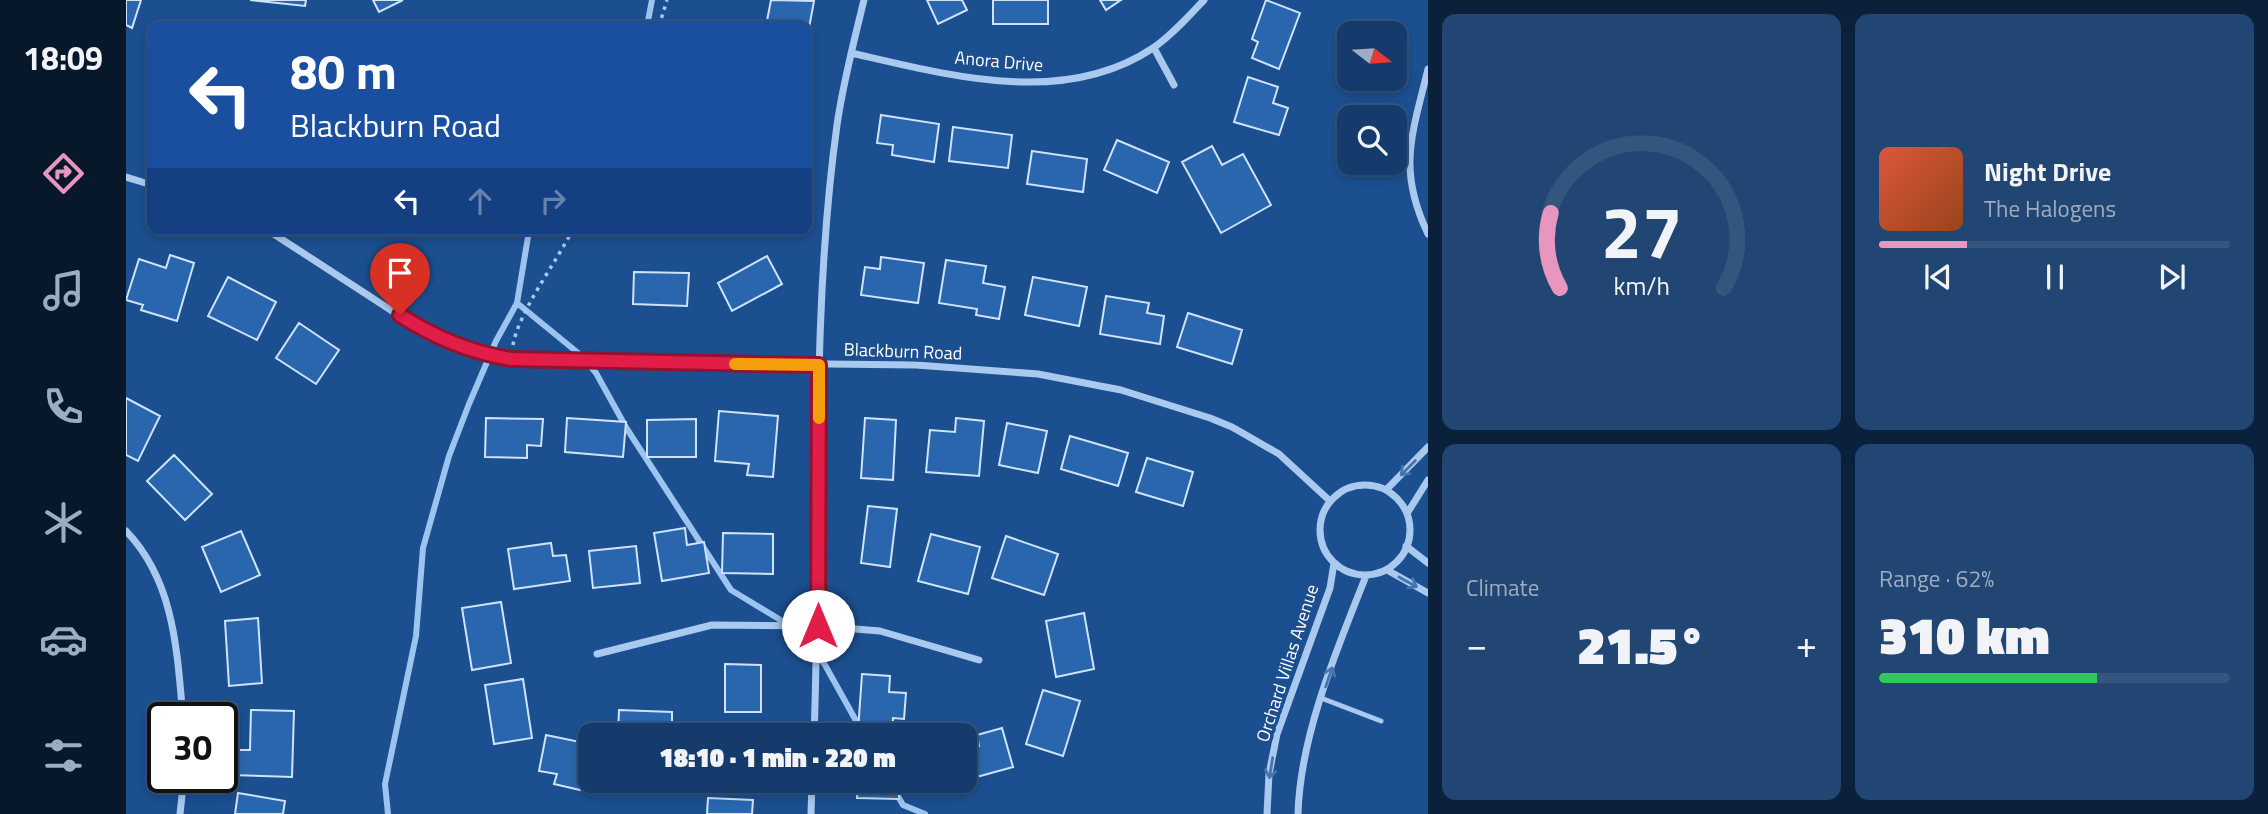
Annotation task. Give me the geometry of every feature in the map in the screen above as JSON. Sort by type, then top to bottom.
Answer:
[{"type":"street","points":[[814,723],[818,626],[819,365],[828,212],[837,125],[864,0]]},
{"type":"street","name":"Anora Drive","points":[[851,52],[923,69],[1017,82],[1085,76],[1123,64],[1154,48],[1204,0]]},
{"type":"street","points":[[1154,48],[1174,85]]},
{"type":"street","points":[[1428,69],[1409,149],[1408,168],[1414,203],[1428,234]]},
{"type":"street","points":[[126,177],[147,183]]},
{"type":"street","name":"Blackburn Road","points":[[275,235],[421,329],[449,343],[482,354],[511,359],[558,361],[916,365],[1038,374],[1121,390],[1210,418],[1261,442],[1293,464],[1330,501]]},
{"type":"street","points":[[1387,489],[1428,447]]},
{"type":"street","points":[[1408,512],[1428,480]]},
{"type":"street","points":[[1357,485],[1387,489],[1399,499],[1408,512],[1411,527],[1406,546],[1400,558],[1387,570],[1366,576],[1348,573],[1325,552],[1320,526],[1323,512],[1330,501],[1342,491],[1357,485]]},
{"type":"street","points":[[126,531],[159,581],[168,608],[175,634],[181,702]]},
{"type":"street","points":[[1406,546],[1428,563]]},
{"type":"street","name":"Orchard Villas Avenue","points":[[1266,814],[1269,774],[1277,734],[1330,587],[1334,563]]},
{"type":"street","points":[[1387,570],[1428,593]]},
{"type":"street","points":[[1298,814],[1298,790],[1307,739],[1366,576]]},
{"type":"street","points":[[597,654],[712,625],[818,626],[880,631],[979,660]]},
{"type":"street","points":[[180,814],[182,793]]},
{"type":"street","points":[[811,814],[812,793]]},
{"type":"lane","points":[[1321,698],[1381,721]]},
{"type":"path","points":[[661,21],[667,0]]},
{"type":"path","points":[[514,344],[515,334],[523,318],[570,235]]},
{"type":"building","points":[[126,0],[141,0],[132,28],[126,25]]},
{"type":"building","points":[[250,0],[306,0],[305,6]]},
{"type":"building","points":[[373,0],[403,0],[379,12]]},
{"type":"building","points":[[771,0],[814,1],[810,21],[767,21]]},
{"type":"building","points":[[927,0],[962,0],[967,10],[938,24]]},
{"type":"building","points":[[993,0],[1048,0],[1048,24],[993,24]]},
{"type":"building","points":[[1100,0],[1121,0],[1106,10]]},
{"type":"building","points":[[1266,0],[1300,13],[1279,69],[1252,58],[1258,42],[1252,39]]},
{"type":"building","points":[[1248,77],[1278,87],[1273,103],[1288,108],[1279,135],[1234,122]]},
{"type":"building","points":[[881,115],[939,124],[934,162],[892,155],[893,145],[877,143]]},
{"type":"building","points":[[953,127],[1012,135],[1008,168],[949,161]]},
{"type":"building","points":[[1117,140],[1169,162],[1157,193],[1104,170]]},
{"type":"building","points":[[1212,146],[1222,165],[1243,154],[1271,205],[1221,233],[1182,162]]},
{"type":"building","points":[[1032,151],[1087,159],[1083,192],[1027,184]]},
{"type":"building","points":[[170,255],[194,263],[177,321],[141,310],[143,305],[126,300],[139,259],[166,268]]},
{"type":"building","points":[[767,256],[782,284],[732,311],[718,283]]},
{"type":"building","points":[[881,257],[924,263],[918,303],[861,295],[865,267],[880,269]]},
{"type":"building","points":[[946,260],[986,266],[983,283],[1005,287],[999,319],[976,315],[977,309],[939,303]]},
{"type":"building","points":[[634,272],[689,273],[687,306],[633,304]]},
{"type":"building","points":[[228,277],[276,302],[257,340],[208,316]]},
{"type":"building","points":[[1033,277],[1087,287],[1079,326],[1025,315]]},
{"type":"building","points":[[1106,296],[1149,303],[1147,313],[1164,316],[1160,344],[1100,334]]},
{"type":"building","points":[[1188,313],[1242,330],[1232,364],[1177,347]]},
{"type":"building","points":[[299,323],[339,350],[316,384],[276,358]]},
{"type":"building","points":[[126,398],[160,416],[138,461],[126,455]]},
{"type":"building","points":[[719,411],[778,416],[773,477],[747,475],[749,464],[715,461]]},
{"type":"building","points":[[486,418],[543,419],[541,446],[527,445],[527,458],[485,457]]},
{"type":"building","points":[[567,418],[626,422],[623,457],[565,452]]},
{"type":"building","points":[[865,418],[896,420],[893,480],[861,478]]},
{"type":"building","points":[[956,418],[984,421],[979,476],[926,472],[930,430],[955,432]]},
{"type":"building","points":[[696,419],[696,457],[647,457],[647,420]]},
{"type":"building","points":[[1007,423],[1047,431],[1038,473],[999,465]]},
{"type":"building","points":[[1070,436],[1128,453],[1118,486],[1061,469]]},
{"type":"building","points":[[174,455],[212,494],[185,520],[147,481]]},
{"type":"building","points":[[1147,458],[1193,472],[1183,506],[1136,492]]},
{"type":"building","points":[[868,506],[897,509],[890,567],[861,563]]},
{"type":"building","points":[[685,528],[687,545],[704,542],[709,573],[662,581],[654,533]]},
{"type":"building","points":[[241,531],[260,575],[221,592],[202,547]]},
{"type":"building","points":[[723,533],[773,534],[773,574],[722,573]]},
{"type":"building","points":[[931,534],[980,547],[968,594],[918,581]]},
{"type":"building","points":[[1006,536],[1058,554],[1044,595],[992,578]]},
{"type":"building","points":[[551,543],[553,556],[566,555],[570,581],[514,589],[508,549]]},
{"type":"building","points":[[636,546],[640,583],[593,588],[589,551]]},
{"type":"building","points":[[501,602],[511,663],[472,670],[462,608]]},
{"type":"building","points":[[1084,613],[1094,669],[1056,677],[1046,621]]},
{"type":"building","points":[[258,618],[262,683],[229,686],[225,621]]},
{"type":"building","points":[[725,664],[761,665],[761,712],[725,712]]},
{"type":"building","points":[[862,674],[890,676],[889,692],[906,693],[904,719],[893,718],[893,723],[859,723]]},
{"type":"building","points":[[523,679],[532,738],[494,744],[485,685]]},
{"type":"building","points":[[1043,690],[1080,701],[1063,756],[1026,744]]},
{"type":"building","points":[[251,710],[294,711],[292,777],[238,775],[238,750],[250,750]]},
{"type":"building","points":[[619,710],[672,712],[672,723],[618,723]]},
{"type":"building","points":[[1002,728],[1013,767],[977,777],[977,735]]},
{"type":"building","points":[[546,735],[578,742],[578,790],[554,784],[557,774],[539,771]]},
{"type":"building","points":[[238,793],[285,801],[283,814],[235,814]]},
{"type":"building","points":[[857,793],[899,793],[899,799],[857,798]]},
{"type":"building","points":[[708,798],[753,800],[752,814],[707,814]]},
{"type":"waterway","points":[[648,21],[652,0]]},
{"type":"waterway","points":[[388,814],[385,784],[416,636],[423,548],[449,456],[496,341],[517,303],[529,235]]},
{"type":"waterway","points":[[517,303],[583,357],[596,373],[627,429],[731,590],[779,619],[810,646],[825,665],[857,723]]},
{"type":"waterway","points":[[896,793],[903,805],[925,814]]},
{"type":"slow traffic","points":[[735,364],[819,365],[819,418]]},
{"type":"route","points":[[400,315],[449,343],[482,354],[511,359],[819,365],[818,626]]}]
